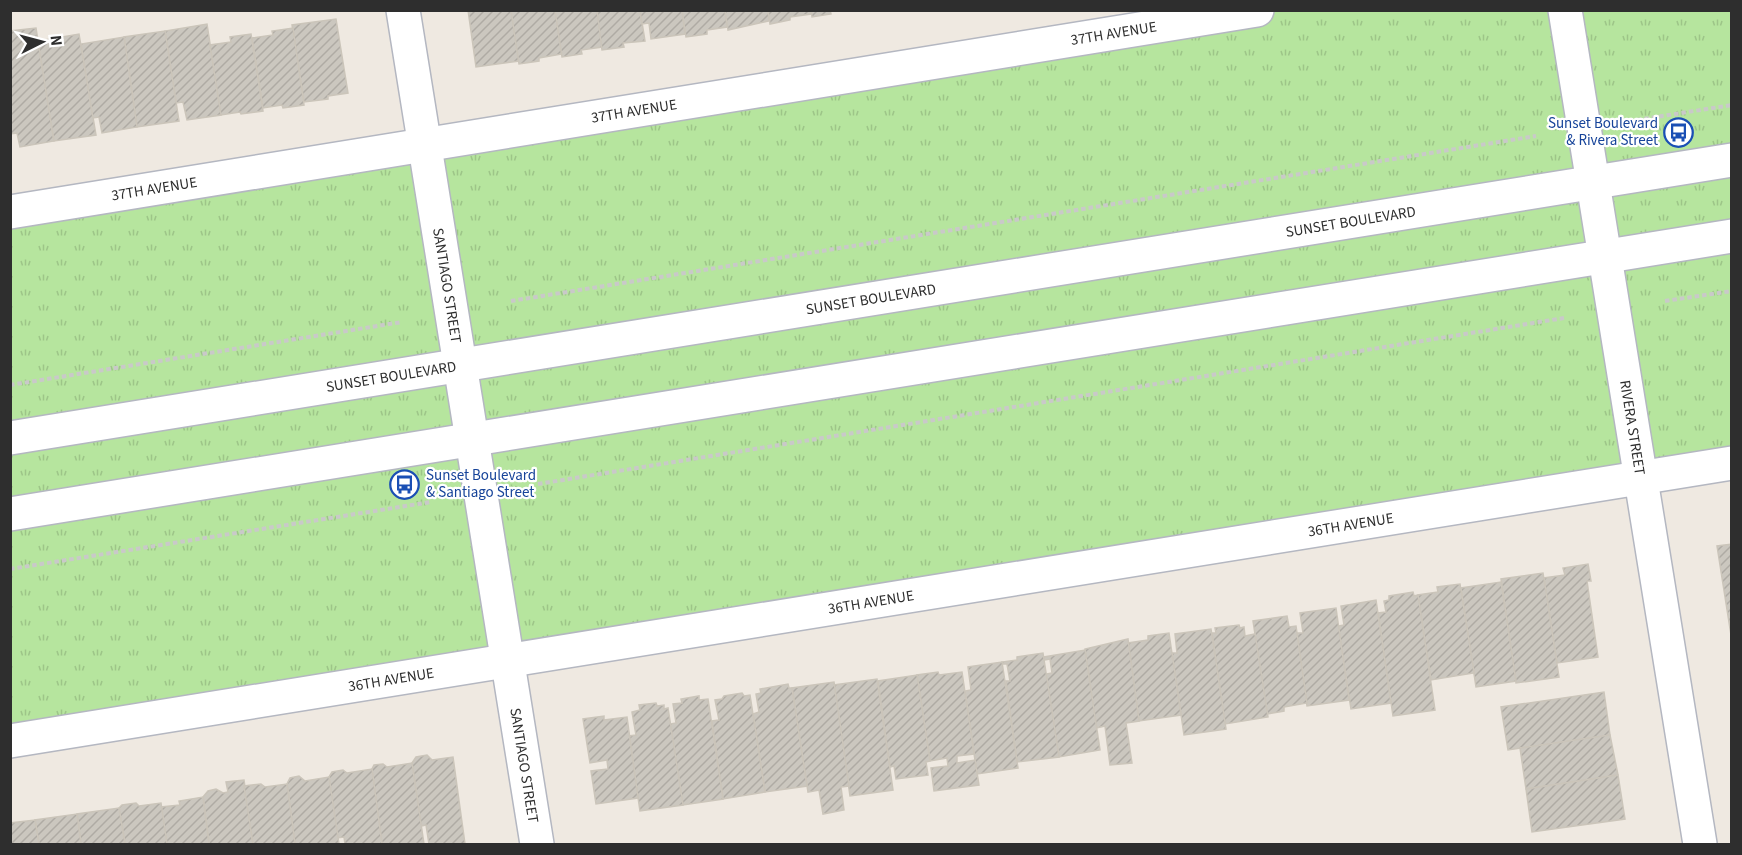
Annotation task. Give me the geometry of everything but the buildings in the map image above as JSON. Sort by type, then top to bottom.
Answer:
[{"type":"street","name":"SANTIAGO STREET","points":[[403,10],[537,844]]},
{"type":"street","name":"37TH AVENUE","points":[[10,212],[1257,10]]},
{"type":"street","name":"RIVERA STREET","points":[[1565,10],[1700,844]]},
{"type":"street","name":"SUNSET BOULEVARD","points":[[10,438],[1731,160]]},
{"type":"street","points":[[10,514],[1731,236]]},
{"type":"street","name":"36TH AVENUE","points":[[10,741],[1731,463]]},
{"type":"path","points":[[1637,120],[1731,105]]},
{"type":"path","points":[[511,301],[1536,136]]},
{"type":"path","points":[[1665,301],[1731,291]]},
{"type":"path","points":[[538,483],[1564,318]]},
{"type":"path","points":[[10,385],[402,322]]},
{"type":"path","points":[[10,569],[431,502]]},
{"type":"green space","points":[[1255,11],[1731,11],[1731,463],[11,741],[11,212]]},
{"type":"place","name":"Sunset Boulevard & Rivera Street","points":[[1679,132]]},
{"type":"place","name":"Sunset Boulevard & Santiago Street","points":[[405,484]]}]
